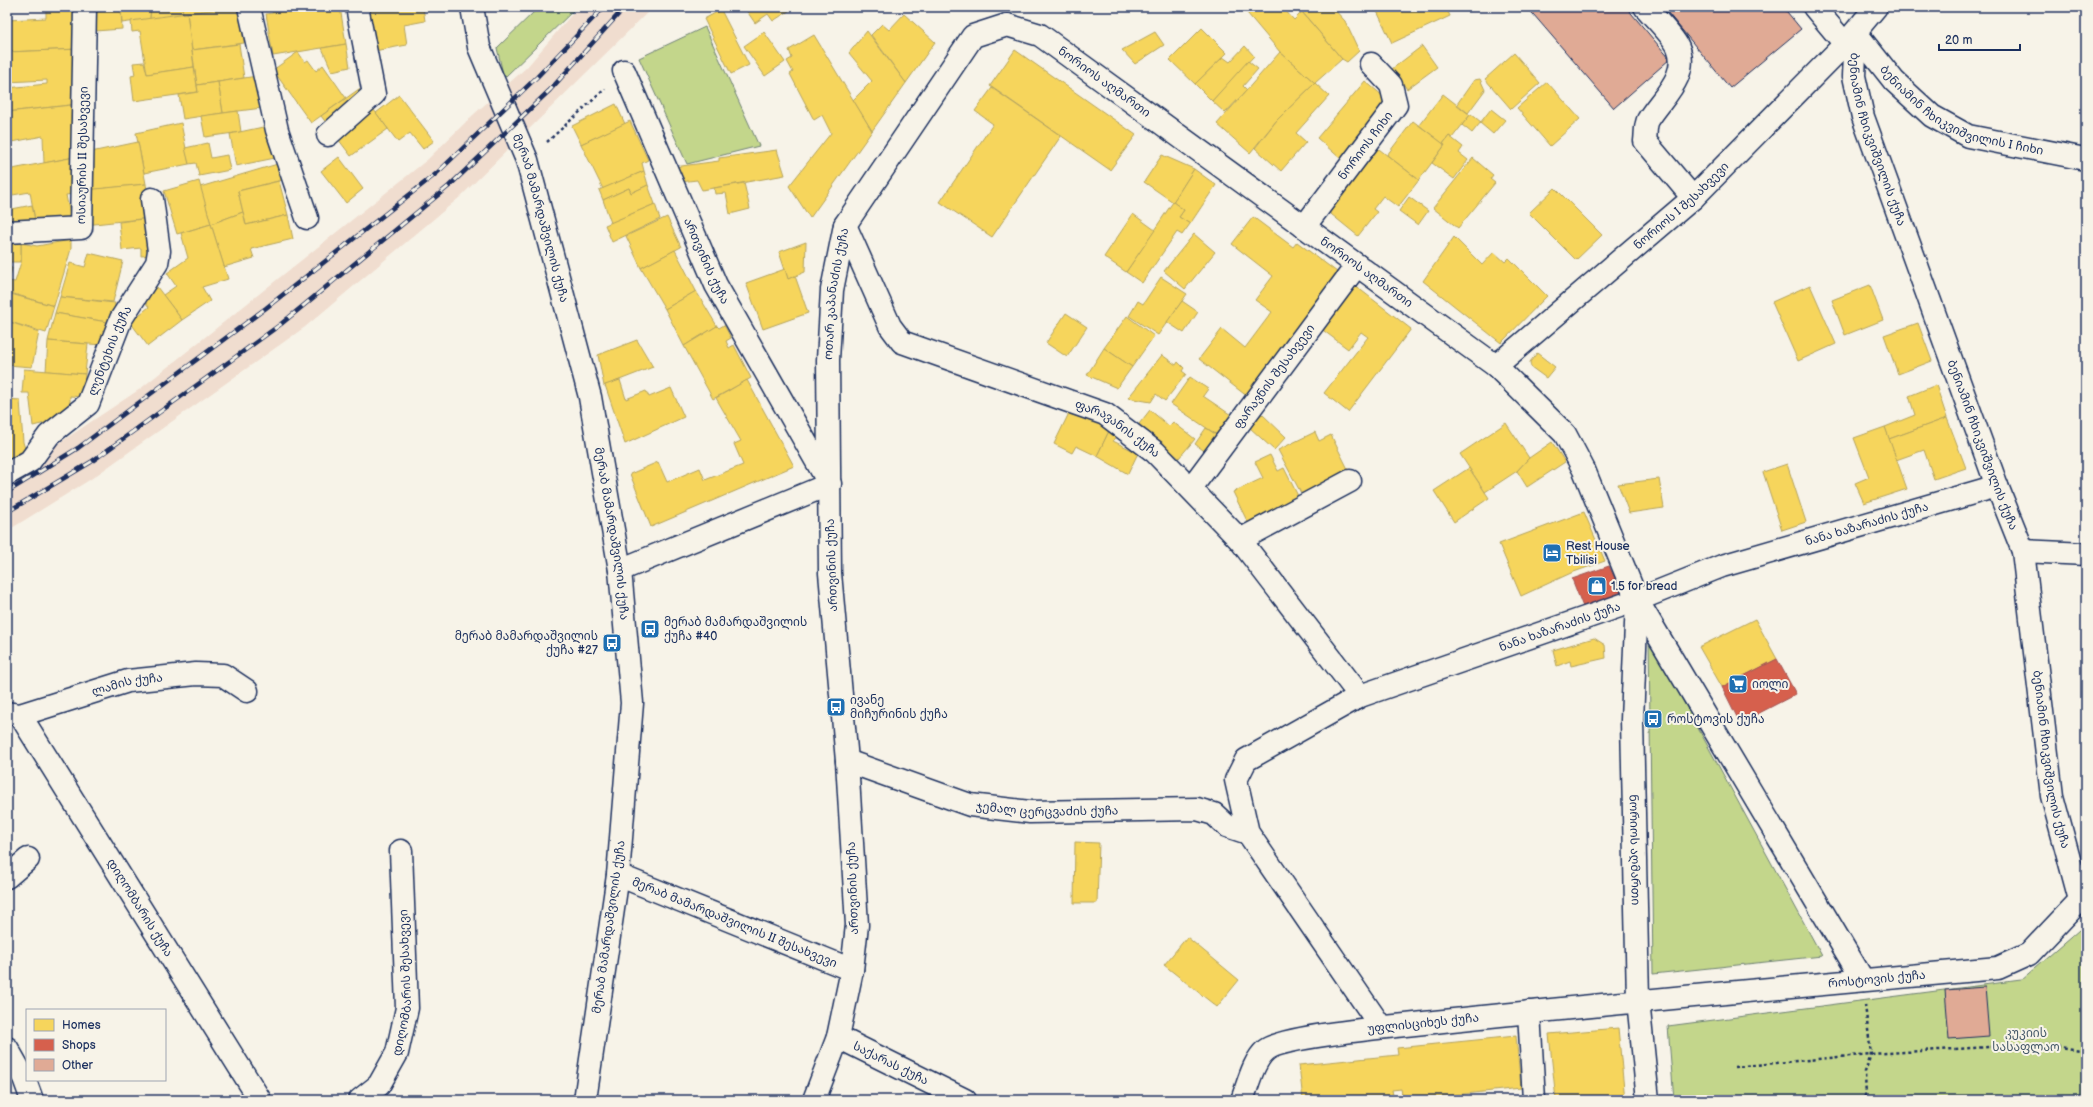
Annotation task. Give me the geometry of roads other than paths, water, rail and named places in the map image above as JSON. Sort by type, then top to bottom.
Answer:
[{"type":"street","name":"ოსიაურის II შესახვევი","points":[[7,232],[81,228],[86,7]]},
{"type":"street","points":[[249,7],[278,130],[306,218]]},
{"type":"street","points":[[328,135],[374,94],[357,7]]},
{"type":"street","name":"მერაბ მამარდაშვილის ქუჩა","points":[[472,7],[479,47],[527,160],[590,397],[620,570],[632,704],[618,875],[585,1100]]},
{"type":"street","points":[[1645,7],[1678,46],[1681,60],[1679,74],[1659,108],[1648,121],[1645,141],[1693,198]]},
{"type":"street","name":"ბენიამინ ჩხიკვიშვილის I ჩიხი","points":[[1814,7],[1932,116],[1968,136],[2085,159]]},
{"type":"street","points":[[1850,39],[1876,7]]},
{"type":"street","name":"ოთარ კაპანაძის ქუჩა","points":[[830,484],[828,360],[832,290],[845,225],[973,36],[1007,16]]},
{"type":"street","name":"ნორიოს აღმართი","points":[[1007,16],[1040,35],[1496,366],[1566,434],[1584,470],[1637,600],[1863,980]]},
{"type":"street","name":"ნორიოს I შესახვევი","points":[[1496,366],[1693,198],[1850,39]]},
{"type":"street","name":"ბენიამინ ჩხიკვიშვილის ქუჩა","points":[[1850,39],[1854,76],[1863,118],[1997,486],[2023,551],[2052,796],[2083,897]]},
{"type":"street","name":"ნორიოს ჩიხი","points":[[1304,227],[1396,104],[1391,84],[1370,64]]},
{"type":"street","name":"ართვინის ქუჩა","points":[[624,71],[716,285],[830,484],[830,573],[847,761],[857,925],[852,970],[838,1037],[814,1100]]},
{"type":"street","name":"ლენტეხის ქუჩა","points":[[7,474],[30,461],[49,435],[88,404],[121,319],[157,263],[159,251],[152,199]]},
{"type":"street","name":"ფარავანის ქუჩა","points":[[845,225],[890,326],[902,342],[1105,414],[1155,452],[1240,540],[1360,696]]},
{"type":"street","name":"ფარავნის შესახვევი","points":[[1191,488],[1357,265]]},
{"type":"street","points":[[1240,540],[1350,481]]},
{"type":"street","points":[[620,570],[830,484]]},
{"type":"street","name":"ნანა ხაზარაძის ქუჩა","points":[[1248,833],[1236,780],[1246,760],[1360,696],[1637,600],[1722,566],[1997,486]]},
{"type":"street","points":[[2023,551],[2086,554]]},
{"type":"street","name":"ნორიოს აღმართი","points":[[1637,600],[1632,720],[1638,1000],[1648,1100]]},
{"type":"street","name":"ლამის ქუჩა","points":[[13,714],[128,681],[196,674],[223,675],[247,691]]},
{"type":"street","name":"დიღომბარის ქუჩა","points":[[13,714],[260,1100]]},
{"type":"street","name":"ჯემალ ცერცვაძის ქუჩა","points":[[847,761],[970,805],[1030,812],[1197,809],[1214,814],[1227,826],[1248,833]]},
{"type":"street","points":[[1248,833],[1380,1028]]},
{"type":"street","name":"დიღომბარის შესახვევი","points":[[360,1100],[379,1085],[397,1053],[407,1008],[400,851]]},
{"type":"street","points":[[7,877],[28,859]]},
{"type":"street","name":"მერაბ მამარდაშვილის II შესახვევი","points":[[618,875],[852,970]]},
{"type":"street","name":"როსტოვის ქუჩა","points":[[1638,1000],[1998,968],[2029,954],[2083,897]]},
{"type":"street","name":"უფლისციხეს ქუჩა","points":[[1242,1100],[1256,1065],[1266,1050],[1282,1042],[1380,1028],[1638,1000]]},
{"type":"street","points":[[1529,1012],[1534,1100]]},
{"type":"street","name":"საქარას ქუჩა","points":[[838,1037],[965,1100]]},
{"type":"street","points":[[7,1048],[24,1078],[32,1100]]},
{"type":"railway","points":[[7,492],[78,448],[266,308],[437,173],[537,77],[604,7]]},
{"type":"railway","points":[[7,512],[91,462],[281,324],[449,186],[550,90],[625,7]]},
{"type":"place","name":"Rest House Tbilisi","points":[[1552,553]]},
{"type":"place","name":"1.5 for bread","points":[[1597,586]]},
{"type":"place","name":"მერაბ მამარდაშვილის ქუჩა #40","points":[[650,629]]},
{"type":"place","name":"მერაბ მამარდაშვილის ქუჩა #27","points":[[612,643]]},
{"type":"place","name":"იოლი","points":[[1738,684]]},
{"type":"place","name":"ივანე მიჩურინის ქუჩა","points":[[836,707]]},
{"type":"place","name":"როსტოვის ქუჩა","points":[[1653,719]]},
{"type":"park label","name":"კუკიის სასაფლაო","points":[[2026,1040]]}]
